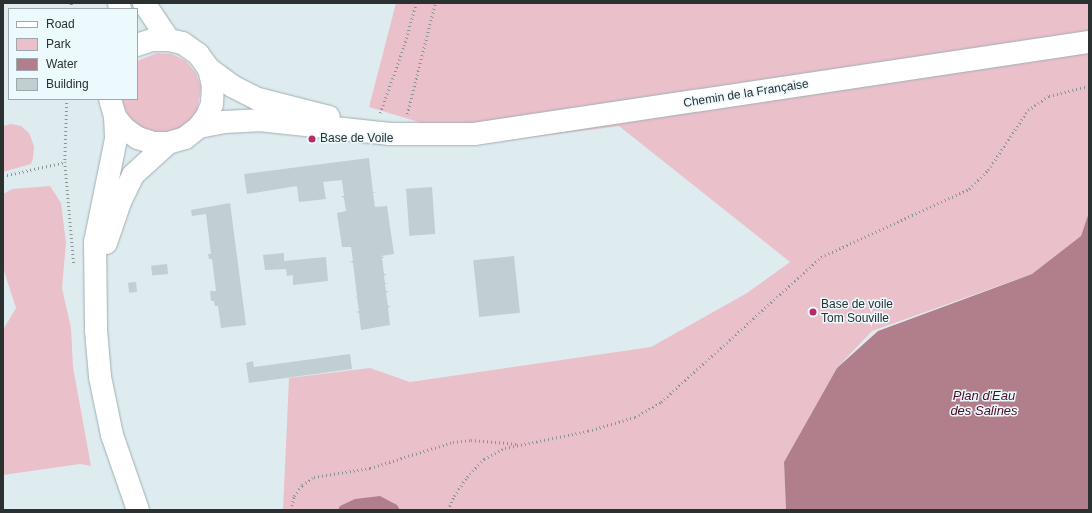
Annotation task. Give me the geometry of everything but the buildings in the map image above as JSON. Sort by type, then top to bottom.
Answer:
[{"type":"street","points":[[144,3],[169,40]]},
{"type":"street","points":[[112,108],[125,129],[138,138],[152,143],[168,143],[185,138],[199,127],[207,116],[213,99],[213,86],[208,69],[194,51],[169,40],[152,40],[138,45]]},
{"type":"street","name":"Chemin de la Française","points":[[199,127],[224,122],[259,120],[402,134],[458,135],[512,129],[1089,42]]},
{"type":"street","name":"Chemin de la Française","points":[[208,69],[232,86],[258,99],[402,134]]},
{"type":"street","points":[[112,108],[116,139],[95,242],[95,295],[100,377],[112,435],[138,510]]},
{"type":"street","points":[[95,295],[104,248],[124,193],[139,168],[168,143]]},
{"type":"street","points":[[124,473],[150,510]]},
{"type":"path","points":[[376,127],[404,46],[416,3]]},
{"type":"path","points":[[402,134],[435,3]]},
{"type":"path","points":[[448,510],[454,496],[467,477],[484,459],[520,444],[588,431],[628,419],[661,402],[821,257],[969,189],[988,170],[1028,110],[1049,96],[1089,86]]},
{"type":"path","points":[[3,176],[65,162]]},
{"type":"path","points":[[291,510],[294,496],[302,485],[314,477],[370,468],[453,442],[471,440],[520,444]]},
{"type":"green space","points":[[396,3],[1089,3],[1089,212],[1081,236],[1032,274],[872,331],[837,368],[784,462],[786,510],[283,510],[289,378],[370,368],[410,382],[651,347],[747,293],[790,262],[619,126],[470,145],[419,122],[369,107]]},
{"type":"green space","points":[[157,53],[172,54],[186,61],[196,73],[201,87],[197,112],[183,127],[168,133],[153,132],[139,126],[128,115],[122,100],[138,100],[138,61]]},
{"type":"green space","points":[[11,124],[21,126],[29,133],[34,146],[33,158],[31,164],[3,172],[3,126]]},
{"type":"green space","points":[[50,186],[61,203],[66,243],[62,288],[71,328],[73,367],[91,466],[80,464],[3,475],[3,330],[16,308],[3,268],[3,194],[12,189]]},
{"type":"water","name":"Plan d'Eau des Salines","points":[[1089,212],[1089,510],[786,510],[784,462],[837,368],[878,331],[1032,274],[1081,236]]},
{"type":"water","points":[[380,496],[397,505],[400,510],[338,510],[340,506],[355,499]]},
{"type":"place","name":"Base de Voile","points":[[312,139]]},
{"type":"place","name":"Base de voile Tom Souville","points":[[813,312]]}]
